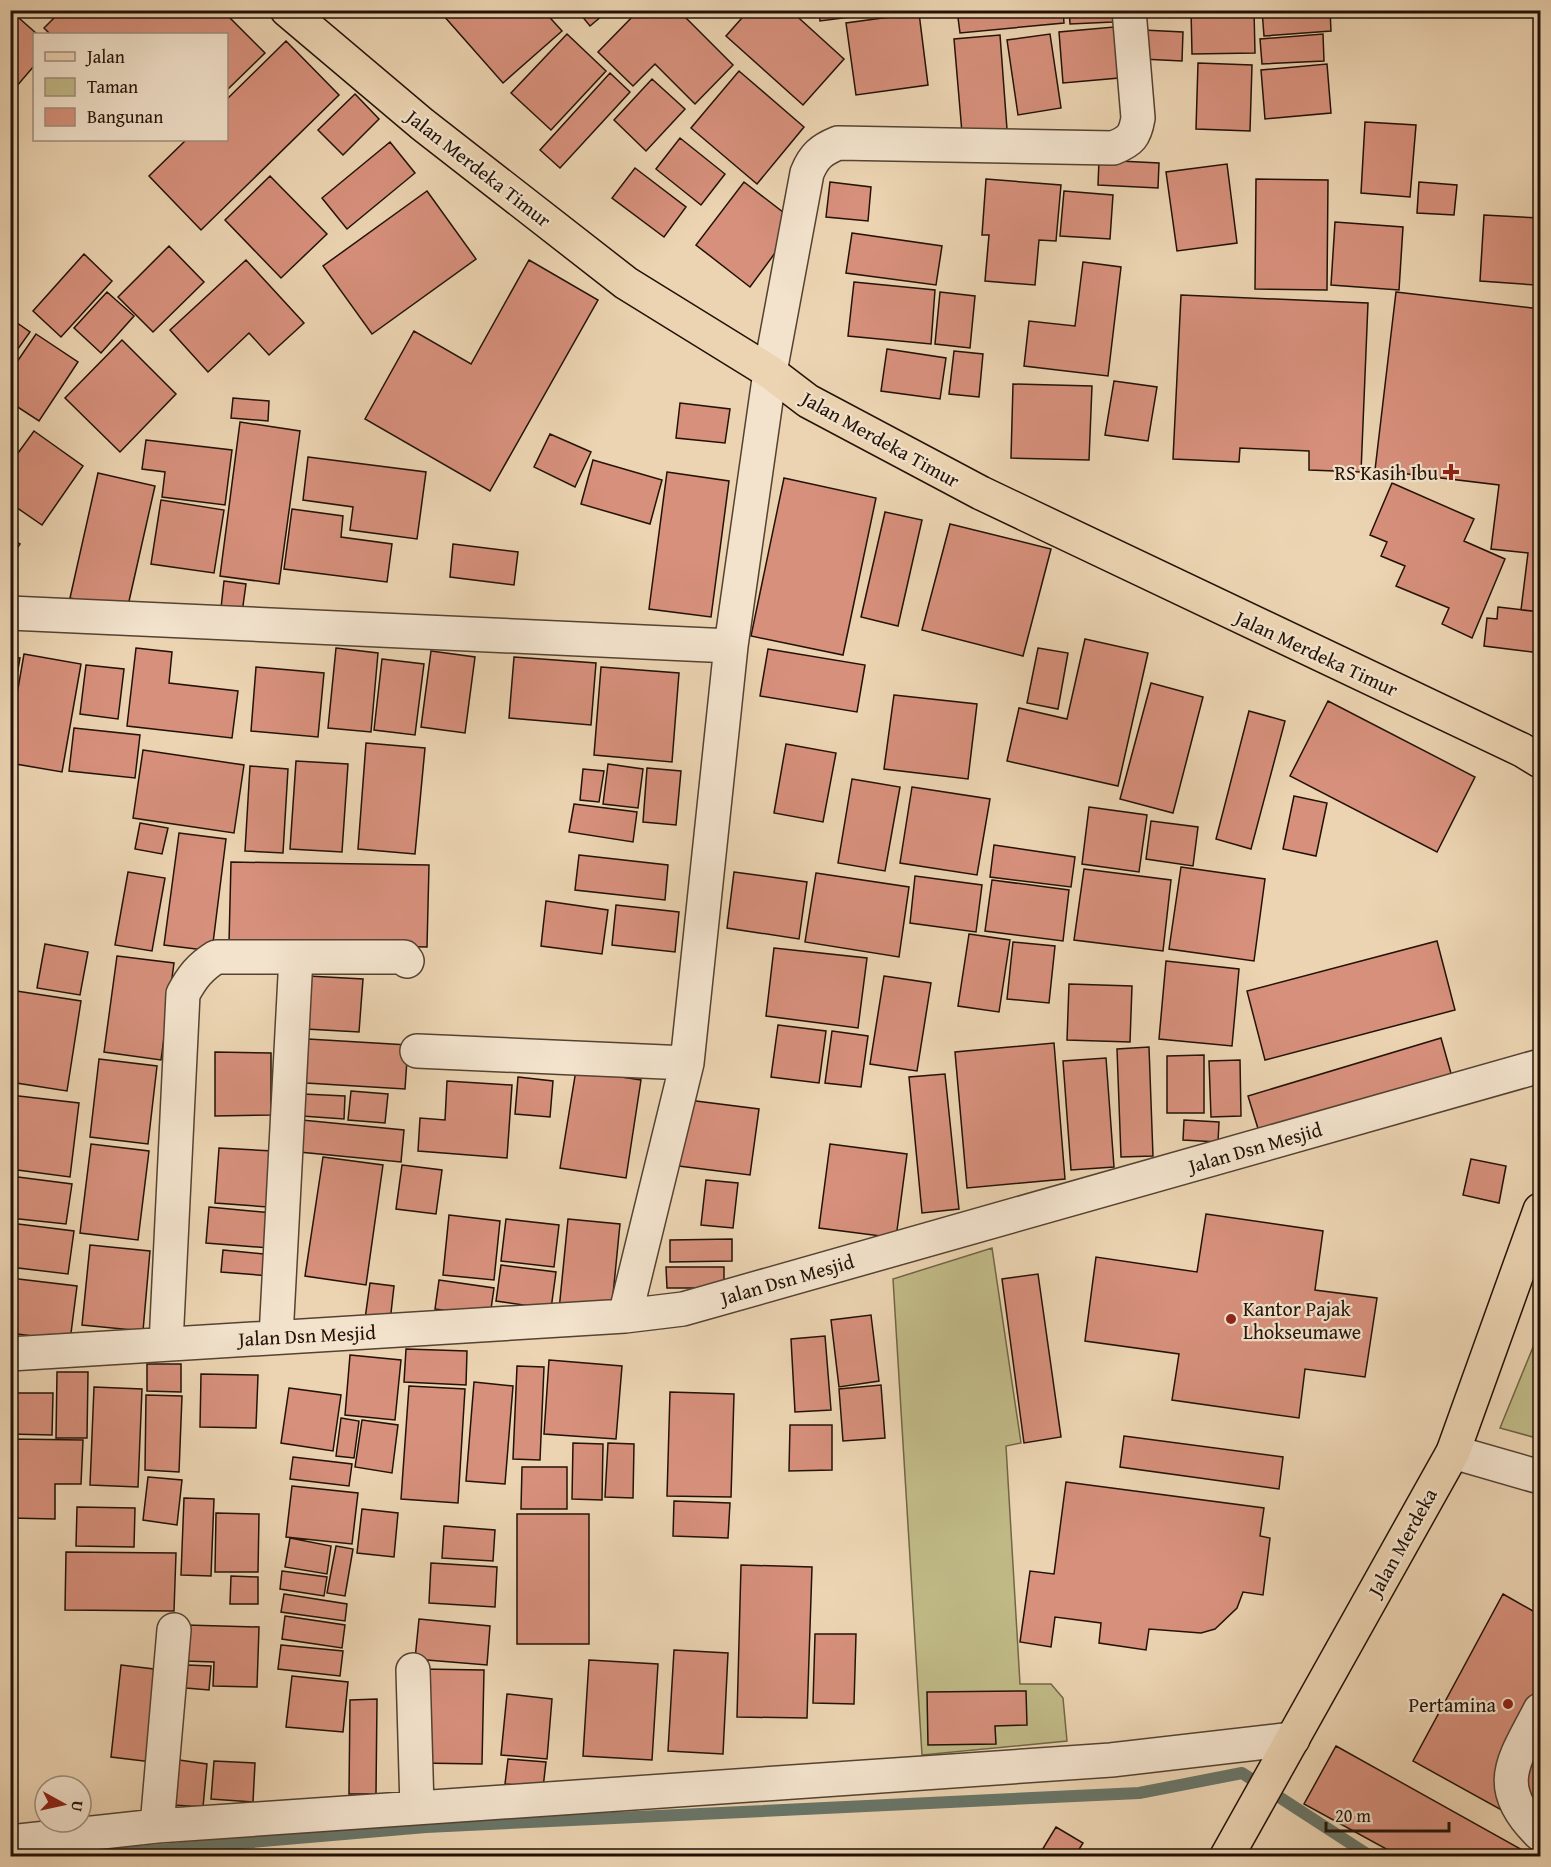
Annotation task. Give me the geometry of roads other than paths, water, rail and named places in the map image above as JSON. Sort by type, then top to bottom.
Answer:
[{"type":"main road","name":"Jalan Merdeka Timur","points":[[298,14],[422,124],[626,283],[770,372],[808,401],[981,494],[1540,761]]},
{"type":"main road","name":"Jalan Merdeka","points":[[1230,1850],[1453,1452],[1540,1210]]},
{"type":"street","points":[[625,1316],[687,1064],[730,646],[770,372],[807,173],[814,158],[823,149],[838,143],[1113,147],[1129,141],[1136,133],[1138,118],[1129,10]]},
{"type":"street","points":[[10,614],[730,646]]},
{"type":"street","points":[[166,1344],[183,994],[202,965],[216,957],[404,957],[407,961]]},
{"type":"street","points":[[276,1337],[297,957]]},
{"type":"street","points":[[417,1051],[687,1064]]},
{"type":"street","name":"Jalan Dsn Mesjid","points":[[10,1354],[625,1316],[683,1309],[1540,1066]]},
{"type":"street","points":[[1453,1452],[1540,1477]]},
{"type":"street","points":[[157,1826],[174,1630]]},
{"type":"street","points":[[413,1670],[417,1809]]},
{"type":"street","points":[[1540,1710],[1512,1765],[1511,1790],[1522,1814],[1540,1834]]},
{"type":"street","points":[[10,1842],[157,1826],[1111,1760],[1290,1742]]},
{"type":"waterway","points":[[90,1856],[426,1827],[1139,1793],[1242,1773],[1370,1856]]},
{"type":"place","name":"RS Kasih Ibu","points":[[1451,472]]},
{"type":"place","name":"Kantor Pajak Lhokseumawe","points":[[1231,1319]]},
{"type":"place","name":"Pertamina","points":[[1508,1704]]}]
